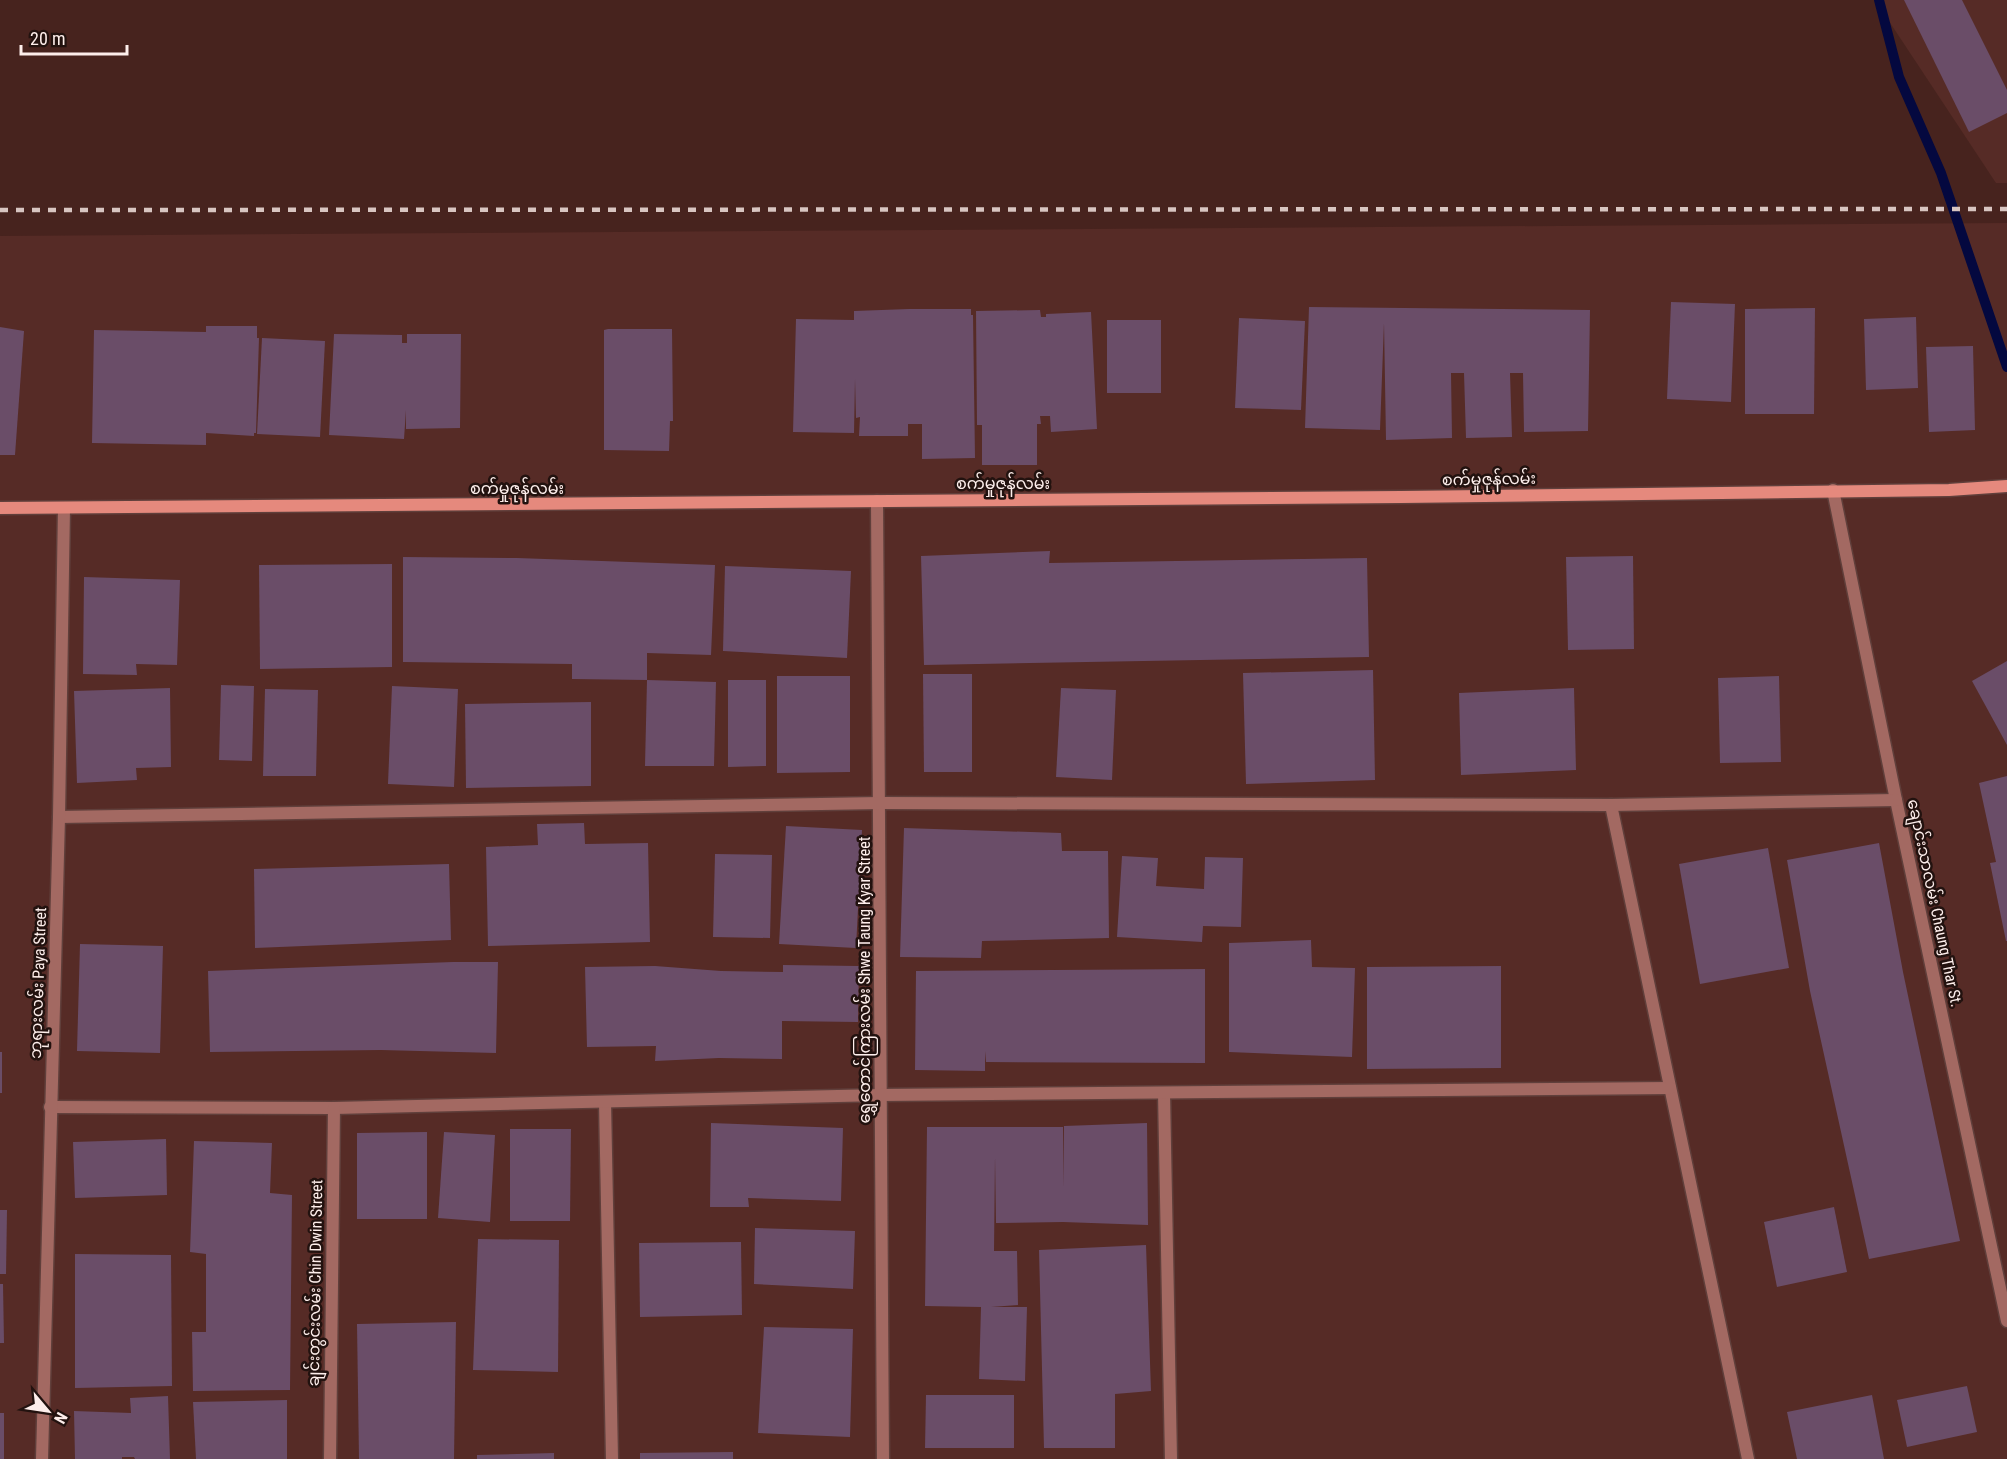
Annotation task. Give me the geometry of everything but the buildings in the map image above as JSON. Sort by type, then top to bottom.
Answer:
[{"type":"street","name":"စက်မှုဇုန်လမ်း","points":[[0,508],[1949,490],[2007,486]]},
{"type":"street","name":"ချောင်းသာလမ်း Chaung Thar St.","points":[[1833,490],[1896,800],[2007,1321]]},
{"type":"street","name":"ရွှေတောင်ကြားလမ်း Shwe Taung Kyar Street","points":[[878,501],[883,1459]]},
{"type":"street","name":"ဘုရားလမ်း Paya Street","points":[[42,1459],[59,817],[64,508]]},
{"type":"street","points":[[59,817],[880,803],[1611,805],[1896,800]]},
{"type":"street","points":[[1611,805],[1748,1459]]},
{"type":"street","points":[[50,1107],[334,1107],[882,1095],[1670,1088]]},
{"type":"street","points":[[1164,1093],[1171,1459]]},
{"type":"street","points":[[606,1101],[612,1459]]},
{"type":"street","name":"ချင်းတွင်းလမ်း Chin Dwin Street","points":[[330,1459],[334,1107]]},
{"type":"shaded area","points":[[1875,0],[2007,0],[2007,183],[1996,183]]},
{"type":"shaded area","points":[[2007,223],[2007,1459],[0,1459],[0,236]]},
{"type":"waterway","points":[[1879,0],[1899,77],[1941,173],[2007,367]]},
{"type":"railway","points":[[0,210],[2007,209]]}]
